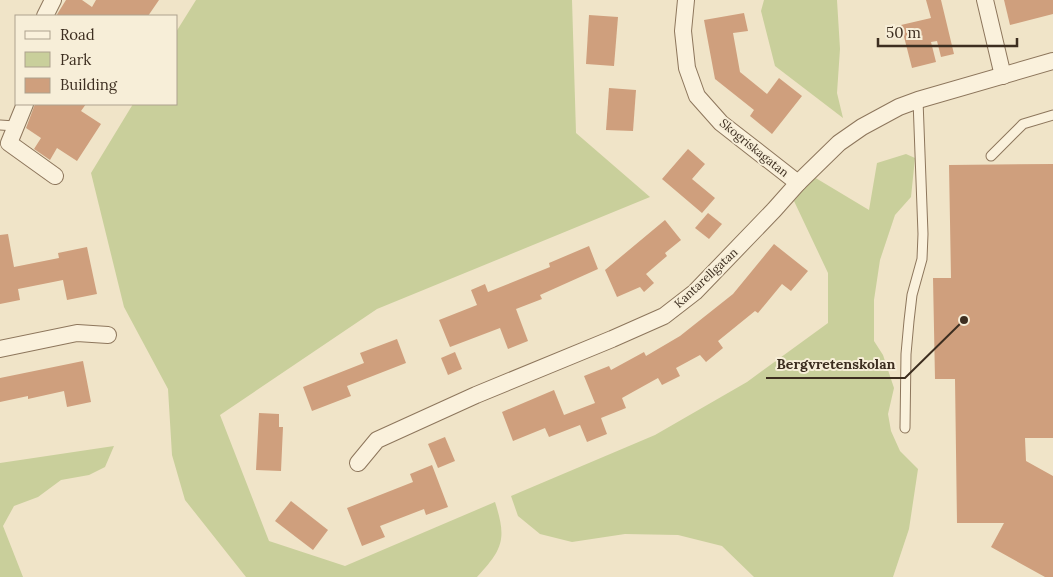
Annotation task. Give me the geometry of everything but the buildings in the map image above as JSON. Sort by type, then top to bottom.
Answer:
[{"type":"street","points":[[46,15],[53,0]]},
{"type":"street","name":"Skogriskagatan","points":[[686,0],[683,31],[687,68],[697,96],[722,123],[798,183]]},
{"type":"street","points":[[985,0],[1003,76]]},
{"type":"street","name":"Kantarellgatan","points":[[358,463],[377,440],[476,395],[612,340],[664,316],[695,292],[798,183],[839,143],[862,127],[900,107],[918,100],[1053,61]]},
{"type":"street","points":[[24,105],[8,125],[9,143],[55,176]]},
{"type":"street","points":[[0,349],[77,333],[108,335]]},
{"type":"lane","points":[[905,428],[906,346],[912,294],[922,260],[923,234],[918,100]]},
{"type":"lane","points":[[991,156],[1023,124],[1053,114]]},
{"type":"green space","points":[[196,0],[572,0],[576,133],[650,197],[377,309],[220,415],[269,541],[345,566],[495,502],[501,525],[500,543],[492,559],[477,577],[246,577],[185,500],[172,455],[168,389],[124,307],[91,173],[132,105],[178,105],[178,29]]},
{"type":"green space","points":[[764,0],[837,0],[840,49],[837,93],[843,118],[775,66],[761,11]]},
{"type":"green space","points":[[906,154],[915,158],[911,197],[895,215],[880,260],[874,300],[874,341],[883,355],[894,388],[888,414],[891,431],[900,451],[918,469],[909,529],[893,577],[754,577],[722,546],[678,535],[625,534],[572,542],[540,534],[518,516],[511,496],[655,435],[747,382],[828,323],[828,273],[794,201],[814,177],[869,210],[877,163]]},
{"type":"green space","points":[[114,446],[105,467],[89,475],[61,480],[38,497],[14,506],[3,526],[23,577],[0,577],[0,463]]},
{"type":"place","name":"Bergvretenskolan","points":[[964,320]]}]
